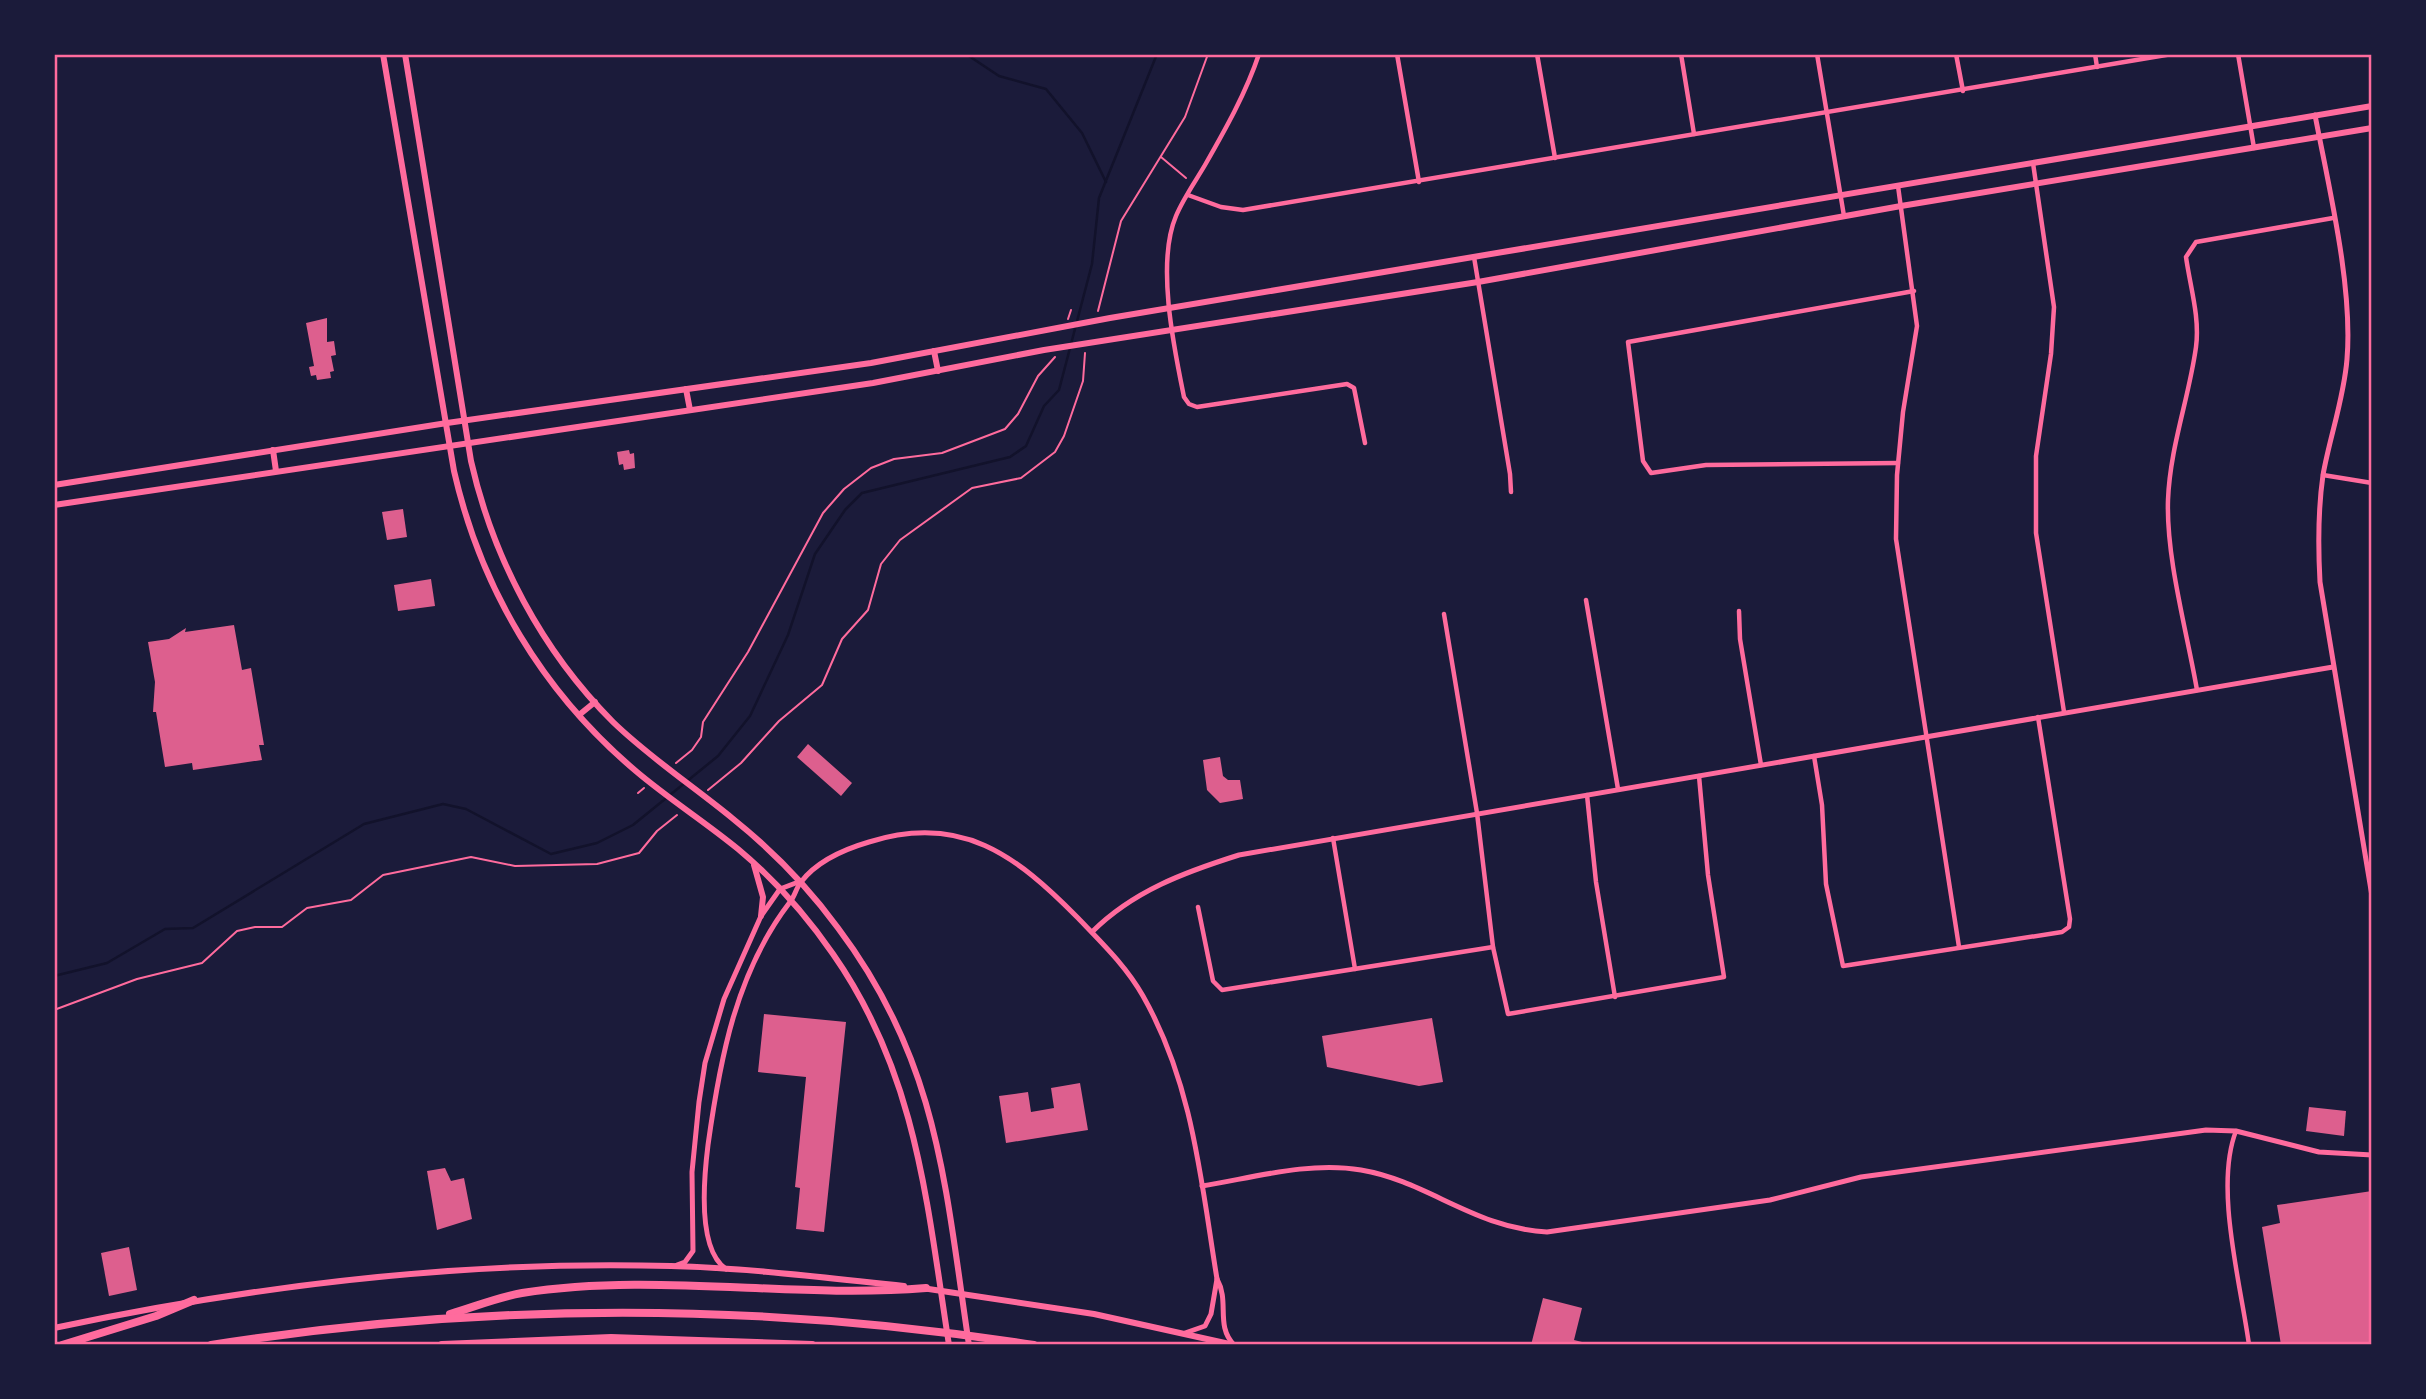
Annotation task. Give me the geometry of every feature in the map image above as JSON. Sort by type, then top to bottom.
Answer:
[{"type":"highway","points":[[438,1318],[520,1293],[599,1285],[691,1285],[864,1293],[926,1288]]},
{"type":"highway","points":[[62,1345],[156,1316],[194,1300]]},
{"type":"highway","points":[[211,1345],[331,1328],[438,1318],[580,1312],[734,1314],[890,1325],[1034,1345]]},
{"type":"highway","points":[[442,1345],[611,1338],[812,1345]]},
{"type":"main road","points":[[383,54],[450,445],[466,519],[499,600],[540,668],[579,715],[639,774],[753,863],[780,889],[849,980],[893,1066],[911,1120],[949,1345]]},
{"type":"main road","points":[[405,54],[468,442],[480,499],[511,576],[549,644],[595,702],[659,760],[760,841],[801,881],[868,971],[910,1052],[939,1143],[970,1345]]},
{"type":"main road","points":[[54,485],[447,423],[686,390],[934,351],[1110,318],[2372,106]]},
{"type":"main road","points":[[54,505],[938,371],[1103,340],[1478,282],[1901,206],[2372,128]]},
{"type":"main road","points":[[934,351],[938,371]]},
{"type":"main road","points":[[686,390],[690,410]]},
{"type":"main road","points":[[273,450],[276,471]]},
{"type":"main road","points":[[579,715],[595,702]]},
{"type":"main road","points":[[753,863],[763,897],[761,916]]},
{"type":"main road","points":[[54,1328],[194,1300],[429,1271],[671,1266],[926,1288],[1081,1311],[1234,1345]]},
{"type":"street","points":[[1259,54],[1238,104],[1176,216],[1169,239],[1166,267],[1182,387],[1189,404],[1197,407],[1347,384],[1354,388],[1365,443]]},
{"type":"street","points":[[1397,54],[1419,182]]},
{"type":"street","points":[[1537,54],[1555,158]]},
{"type":"street","points":[[1681,54],[1694,134]]},
{"type":"street","points":[[1817,54],[1844,216]]},
{"type":"street","points":[[1956,54],[1963,91]]},
{"type":"street","points":[[2095,54],[2097,68]]},
{"type":"street","points":[[1188,195],[1221,207],[1243,210],[2172,54]]},
{"type":"street","points":[[2238,54],[2254,148]]},
{"type":"street","points":[[2315,115],[2346,299],[2347,360],[2323,475],[2318,546],[2320,582],[2372,896]]},
{"type":"street","points":[[2033,163],[2054,307],[2052,354],[2036,456],[2036,533],[2064,712]]},
{"type":"street","points":[[1898,185],[1917,326],[1898,463],[1897,545],[1928,737],[1943,858],[1959,947]]},
{"type":"street","points":[[2197,690],[2171,540],[2168,500],[2178,421],[2196,346],[2195,311],[2186,257],[2196,242],[2333,218]]},
{"type":"street","points":[[1474,257],[1511,492]]},
{"type":"street","points":[[1898,463],[1706,465],[1651,473],[1643,461],[1628,342],[1914,291]]},
{"type":"street","points":[[2323,475],[2372,484]]},
{"type":"street","points":[[1586,600],[1618,789]]},
{"type":"street","points":[[1740,611],[1740,639],[1761,765]]},
{"type":"street","points":[[1444,614],[1477,813],[1493,947],[1508,1014],[1724,977],[1708,875],[1699,776]]},
{"type":"street","points":[[1092,932],[1131,900],[1185,873],[1239,855],[2333,667]]},
{"type":"street","points":[[1814,756],[1822,805],[1826,884],[1843,966],[2062,932],[2069,927],[2038,717]]},
{"type":"street","points":[[1587,795],[1596,882],[1615,997]]},
{"type":"street","points":[[671,1266],[685,1262],[693,1251],[693,1158],[705,1063],[737,965],[761,916],[780,889],[801,881],[839,853],[876,839],[909,832],[958,837],[993,849],[1028,870],[1092,932],[1132,978],[1171,1054],[1187,1098],[1223,1302],[1222,1327],[1234,1345]]},
{"type":"street","points":[[1333,838],[1354,969]]},
{"type":"street","points":[[726,1269],[716,1262],[710,1250],[706,1225],[706,1159],[719,1066],[733,1015],[765,938],[791,901],[801,881]]},
{"type":"street","points":[[1198,907],[1213,981],[1222,990],[1493,947]]},
{"type":"street","points":[[721,1010],[733,1015]]},
{"type":"street","points":[[1202,1186],[1322,1168],[1362,1170],[1397,1180],[1493,1223],[1527,1231],[1564,1231],[1770,1200],[1861,1177],[2186,1132],[2236,1131],[2319,1152],[2372,1155]]},
{"type":"street","points":[[2236,1131],[2230,1152],[2227,1184],[2249,1345]]},
{"type":"street","points":[[693,1158],[706,1159]]},
{"type":"street","points":[[1185,1333],[1205,1326],[1217,1279]]},
{"type":"path","points":[[1096,318],[1121,221],[1185,117],[1208,54]]},
{"type":"path","points":[[1161,156],[1194,184]]},
{"type":"path","points":[[1067,322],[1070,310]]},
{"type":"path","points":[[699,797],[741,763],[779,721],[822,685],[842,639],[868,610],[881,564],[895,546],[972,488],[1021,478],[1055,452],[1065,436],[1083,381],[1088,343]]},
{"type":"path","points":[[670,767],[692,750],[701,737],[703,722],[748,652],[823,513],[844,489],[871,468],[894,459],[942,453],[1005,429],[1018,414],[1038,376],[1053,363],[1059,347]]},
{"type":"path","points":[[638,793],[649,784]]},
{"type":"path","points":[[54,1010],[136,979],[202,963],[237,931],[255,927],[282,927],[307,908],[351,900],[383,875],[428,868],[471,856],[515,866],[597,864],[639,853],[657,831],[678,814]]},
{"type":"building","points":[[327,318],[327,342],[334,341],[336,355],[331,356],[334,371],[330,372],[331,378],[317,380],[316,375],[311,376],[309,367],[314,366],[306,323]]},
{"type":"building","points":[[629,450],[630,454],[634,453],[635,468],[624,470],[623,464],[619,465],[617,452]]},
{"type":"building","points":[[403,509],[407,537],[387,540],[382,512]]},
{"type":"building","points":[[431,579],[435,606],[398,611],[394,585]]},
{"type":"building","points":[[234,625],[242,670],[251,668],[264,745],[259,745],[262,760],[193,770],[192,763],[165,767],[156,712],[153,712],[155,682],[148,642],[169,639],[186,628],[185,632]]},
{"type":"building","points":[[808,744],[852,783],[841,796],[797,757]]},
{"type":"building","points":[[1220,757],[1223,776],[1228,780],[1240,780],[1243,799],[1220,803],[1207,790],[1203,760]]},
{"type":"building","points":[[764,1014],[846,1022],[824,1232],[796,1229],[800,1188],[795,1187],[806,1077],[758,1072]]},
{"type":"building","points":[[1432,1018],[1443,1082],[1419,1086],[1327,1067],[1322,1036]]},
{"type":"building","points":[[1080,1083],[1088,1130],[1006,1143],[999,1096],[1028,1092],[1031,1112],[1054,1108],[1051,1088]]},
{"type":"building","points":[[2309,1107],[2346,1111],[2344,1136],[2306,1131]]},
{"type":"building","points":[[445,1168],[451,1181],[464,1178],[472,1219],[437,1230],[427,1171]]},
{"type":"building","points":[[2372,1191],[2372,1345],[2281,1345],[2262,1227],[2280,1223],[2277,1205]]},
{"type":"building","points":[[129,1247],[137,1290],[109,1296],[101,1253]]},
{"type":"building","points":[[1543,1298],[1582,1308],[1574,1340],[1582,1342],[1582,1345],[1531,1345]]},
{"type":"waterway","points":[[966,54],[999,76],[1046,89],[1082,133],[1106,182]]},
{"type":"waterway","points":[[54,976],[107,963],[165,929],[193,928],[364,824],[443,804],[466,809],[551,854],[597,843],[633,825],[718,756],[750,716],[788,635],[815,554],[845,510],[862,493],[1010,457],[1026,446],[1044,406],[1059,390],[1092,264],[1099,198],[1157,54]]}]
